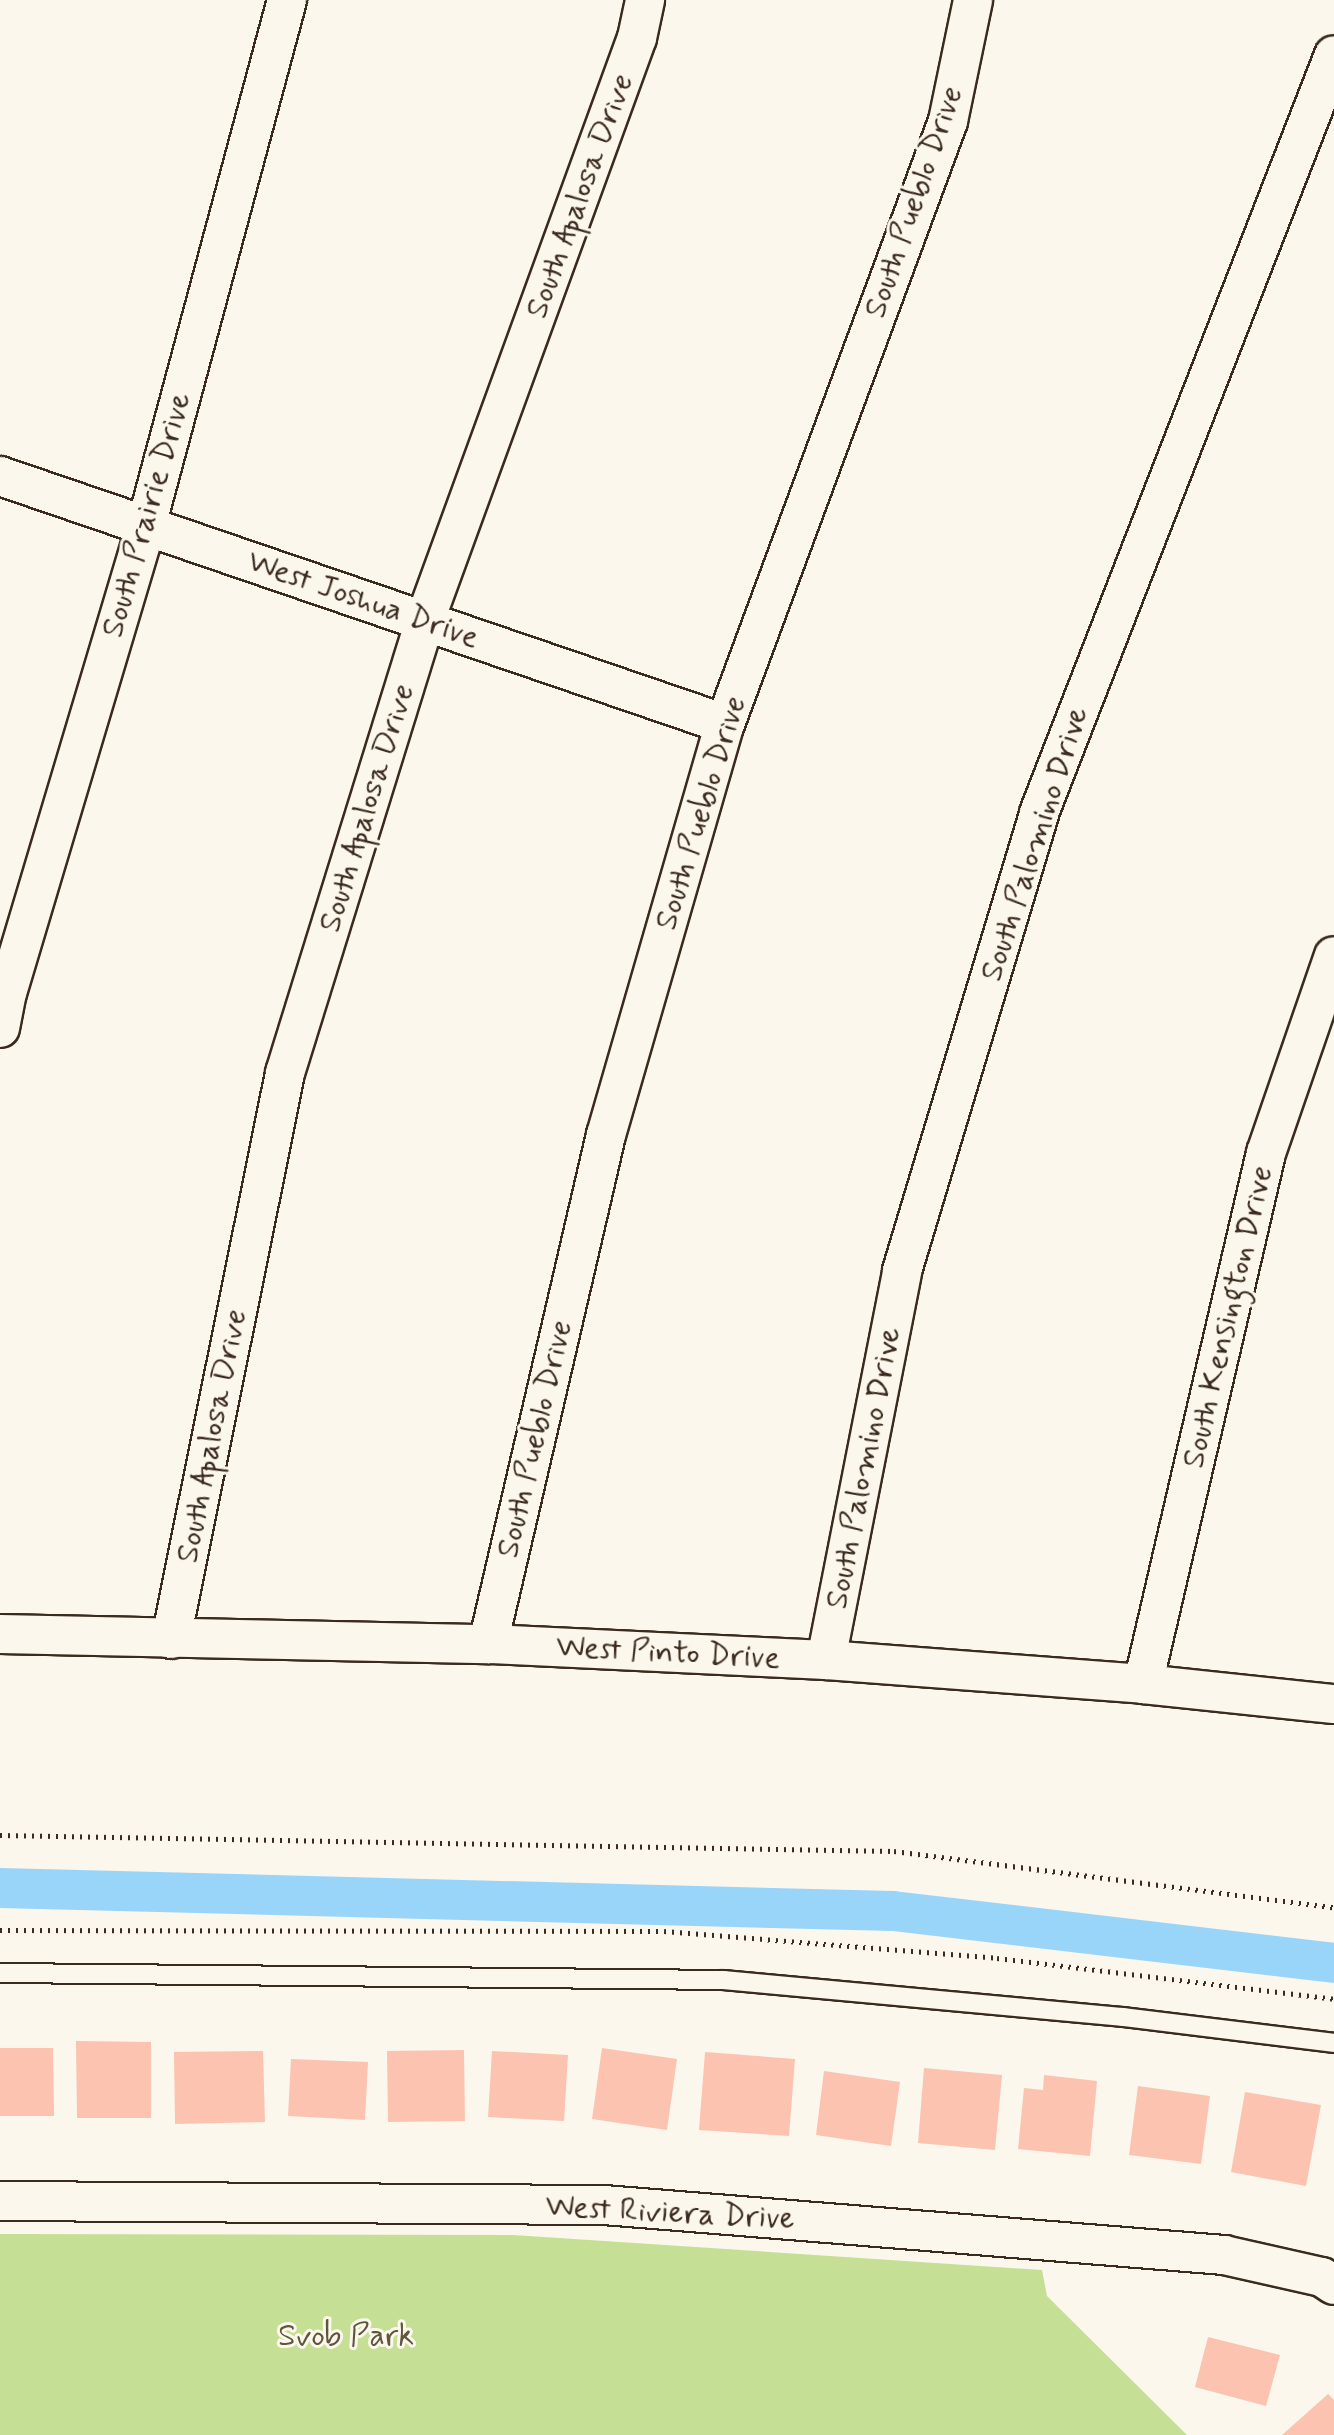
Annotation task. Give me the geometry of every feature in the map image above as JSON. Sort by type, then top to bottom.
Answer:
[{"type":"street","name":"South Prairie Drive","points":[[0,1028],[7,993],[146,526],[287,0]]},
{"type":"street","name":"South Apalosa Drive","points":[[171,1639],[285,1073],[425,620],[637,38],[645,0]]},
{"type":"street","name":"South Pueblo Drive","points":[[488,1644],[606,1135],[725,724],[948,121],[973,0]]},
{"type":"street","name":"South Palomino Drive","points":[[826,1660],[902,1271],[1039,813],[1334,55]]},
{"type":"street","name":"West Joshua Drive","points":[[0,476],[725,724]]},
{"type":"street","name":"South Kensington Drive","points":[[1143,1684],[1266,1153],[1334,956]]},
{"type":"street","name":"West Pinto Drive","points":[[0,1634],[488,1644],[826,1660],[1143,1684],[1334,1704]]},
{"type":"street","name":"West Riviera Drive","points":[[0,2201],[604,2205],[1224,2255],[1322,2277],[1334,2285]]},
{"type":"lane","points":[[0,1973],[724,1980],[1123,2017],[1334,2043]]},
{"type":"path","points":[[0,1835],[894,1851],[1334,1907]]},
{"type":"path","points":[[0,1930],[664,1931],[997,1958],[1334,1999]]},
{"type":"green space","name":"Svob Park","points":[[0,2234],[513,2235],[1042,2270],[1047,2296],[1187,2435],[0,2435]]},
{"type":"building","points":[[76,2041],[151,2042],[151,2118],[77,2118]]},
{"type":"building","points":[[0,2048],[53,2048],[54,2116],[0,2116]]},
{"type":"building","points":[[602,2048],[677,2059],[667,2130],[592,2119]]},
{"type":"building","points":[[464,2050],[465,2121],[388,2122],[387,2051]]},
{"type":"building","points":[[263,2051],[265,2122],[175,2124],[174,2052]]},
{"type":"building","points":[[492,2051],[568,2055],[564,2121],[488,2117]]},
{"type":"building","points":[[705,2052],[795,2059],[789,2136],[699,2130]]},
{"type":"building","points":[[291,2059],[368,2062],[365,2120],[288,2116]]},
{"type":"building","points":[[924,2068],[1002,2075],[995,2150],[918,2143]]},
{"type":"building","points":[[824,2071],[900,2082],[891,2146],[816,2135]]},
{"type":"building","points":[[1044,2075],[1097,2081],[1090,2156],[1018,2149],[1024,2088],[1043,2090]]},
{"type":"building","points":[[1138,2086],[1210,2096],[1201,2164],[1129,2155]]},
{"type":"building","points":[[1245,2092],[1321,2105],[1306,2186],[1231,2172]]},
{"type":"building","points":[[1208,2337],[1280,2355],[1266,2406],[1195,2387]]},
{"type":"building","points":[[1328,2394],[1334,2400],[1334,2435],[1282,2435]]},
{"type":"waterway","points":[[0,1888],[893,1911],[1334,1963]]}]
